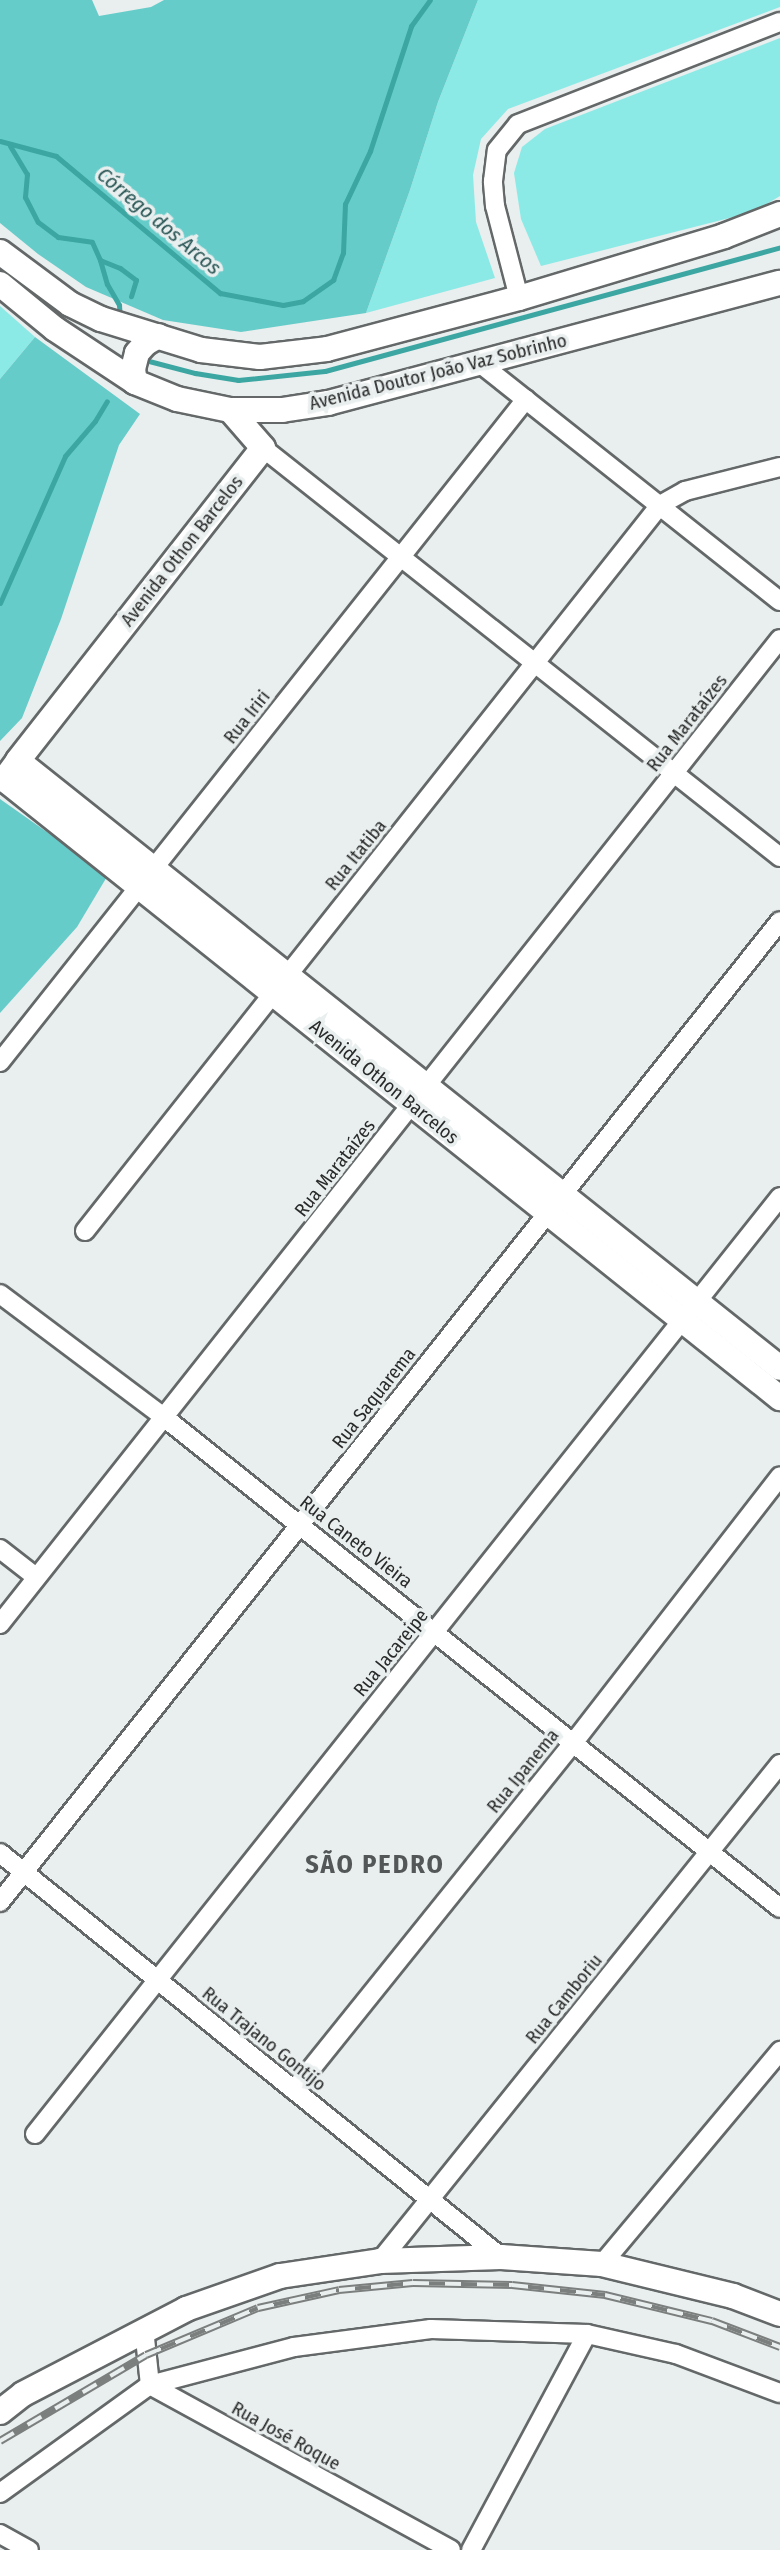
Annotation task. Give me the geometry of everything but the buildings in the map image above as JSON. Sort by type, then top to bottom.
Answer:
[{"type":"street","points":[[519,298],[495,206],[492,181],[498,150],[518,124],[780,22]]},
{"type":"street","points":[[0,252],[70,304],[101,319],[201,349],[260,357],[327,349],[519,298],[724,236],[780,214]]},
{"type":"street","name":"Avenida Doutor João Vaz Sobrinho","points":[[0,284],[81,348],[135,382],[177,399],[230,410],[282,410],[328,403],[482,365],[705,301],[780,283]]},
{"type":"street","points":[[135,382],[132,369],[137,354],[158,336]]},
{"type":"street","points":[[482,365],[780,601]]},
{"type":"street","name":"Rua Iriri","points":[[0,1062],[526,399]]},
{"type":"street","points":[[230,410],[263,448],[402,555],[780,857]]},
{"type":"street","name":"Avenida Othon Barcelos","points":[[263,448],[7,776],[8,782],[138,888],[279,983]]},
{"type":"street","points":[[660,505],[685,491],[780,467]]},
{"type":"street","name":"Rua Itatiba","points":[[85,1231],[279,983],[538,663],[660,505]]},
{"type":"street","name":"Rua Marataízes","points":[[0,1624],[780,639]]},
{"type":"street","name":"Avenida Othon Barcelos","points":[[18,761],[153,868],[279,983],[690,1311],[780,1398]]},
{"type":"street","name":"Rua Saquarema","points":[[0,1902],[780,921]]},
{"type":"street","name":"Rua Jacareipe","points":[[35,2134],[780,1197]]},
{"type":"street","name":"Rua Caneto Vieira","points":[[0,1294],[165,1418],[780,1908]]},
{"type":"street","name":"Avenida Othon Barcelos","points":[[690,1311],[780,1368]]},
{"type":"street","name":"Rua Ipanema","points":[[294,2090],[573,1741],[780,1476]]},
{"type":"street","points":[[0,1549],[36,1577]]},
{"type":"street","name":"Rua Camboriu","points":[[380,2261],[780,1764]]},
{"type":"street","name":"Rua Trajano Gontijo","points":[[0,1853],[501,2256]]},
{"type":"street","points":[[602,2264],[780,2051]]},
{"type":"street","points":[[0,2412],[23,2394],[186,2309],[280,2276],[380,2261],[501,2256],[602,2264],[733,2297],[780,2314]]},
{"type":"street","points":[[145,2329],[150,2385]]},
{"type":"street","points":[[0,2493],[150,2385],[294,2347],[418,2331],[587,2334],[676,2354],[780,2393]]},
{"type":"street","points":[[471,2550],[587,2334]]},
{"type":"street","name":"Rua José Roque","points":[[150,2385],[451,2550]]},
{"type":"street","points":[[0,2534],[29,2550]]},
{"type":"shaded area","points":[[0,0],[92,0],[99,16],[151,7],[164,0],[478,0],[438,102],[366,313],[241,332],[163,320],[86,287],[38,254],[0,223]]},
{"type":"shaded area","points":[[478,0],[780,0],[780,7],[508,109],[481,139],[473,175],[476,222],[495,278],[366,313],[438,102]]},
{"type":"shaded area","points":[[780,38],[780,196],[753,212],[541,266],[521,219],[514,173],[522,147],[545,129]]},
{"type":"shaded area","points":[[0,306],[35,337],[0,379]]},
{"type":"shaded area","points":[[35,337],[140,414],[119,445],[61,619],[22,718],[0,741],[0,379]]},
{"type":"shaded area","points":[[0,799],[108,875],[77,927],[0,1013]]},
{"type":"waterway","name":"Córrego dos Arcos","points":[[0,141],[56,156],[220,293],[283,305],[303,301],[333,280],[343,253],[345,204],[370,151],[411,26],[430,0]]},
{"type":"waterway","points":[[10,146],[27,174],[25,197],[38,222],[58,237],[92,242],[100,260],[120,268],[136,280],[131,296]]},
{"type":"waterway","points":[[145,360],[195,373],[238,380],[325,371],[780,247]]},
{"type":"waterway","points":[[100,260],[107,284],[119,305],[120,318]]},
{"type":"waterway","points":[[0,603],[65,456],[95,421],[107,401]]},
{"type":"railway","points":[[0,2441],[146,2355],[258,2308],[339,2290],[413,2283],[512,2285],[605,2295],[712,2321],[780,2347]]},
{"type":"district","name":"SÃO PEDRO","points":[[375,1865]]}]
